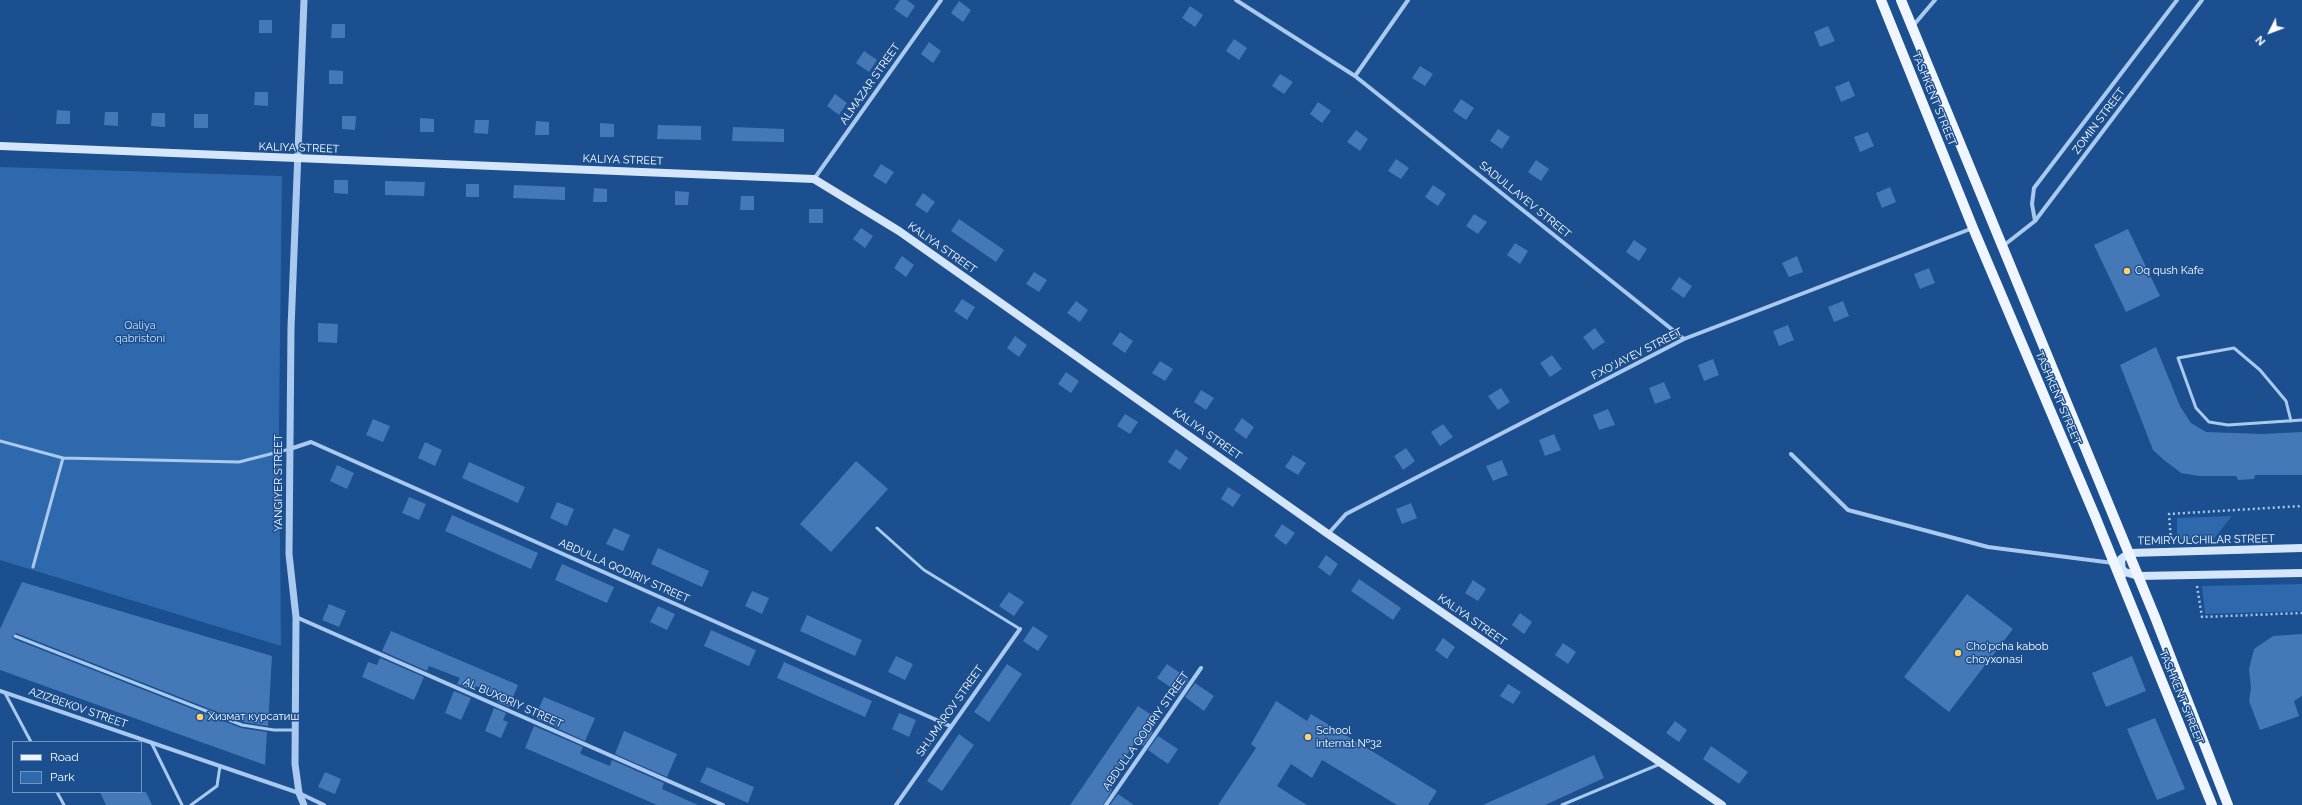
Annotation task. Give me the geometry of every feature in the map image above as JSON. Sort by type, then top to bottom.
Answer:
[{"type":"main road","name":"TASHKENT STREET","points":[[1881,0],[1973,228],[2106,545],[2117,565],[2125,590],[2212,805]]},
{"type":"main road","name":"TASHKENT STREET","points":[[1901,0],[2138,576],[2228,805]]},
{"type":"main road","name":"KALIYA STREET","points":[[0,146],[296,160],[814,179],[899,231],[1328,534],[1722,805]]},
{"type":"main road","name":"TEMIRYULCHILAR STREET","points":[[2117,565],[2128,553],[2302,548]]},
{"type":"main road","points":[[2117,565],[2125,572],[2138,576],[2302,573]]},
{"type":"street","name":"YANGIYER STREET","points":[[304,0],[296,160],[289,554],[296,617],[295,764],[298,793],[304,805]]},
{"type":"street","name":"ALMAZAR STREET","points":[[814,179],[941,0]]},
{"type":"street","name":"SADULLAYEV STREET","points":[[1236,0],[1355,76],[1684,339]]},
{"type":"street","points":[[1355,76],[1408,0]]},
{"type":"street","points":[[1912,27],[1935,0]]},
{"type":"street","points":[[2035,221],[2032,204],[2034,188],[2177,0]]},
{"type":"street","name":"ZOMIN STREET","points":[[2003,246],[2035,221],[2202,0]]},
{"type":"street","name":"F.ХO'JAYEV STREET","points":[[1328,534],[1346,514],[1684,339],[1973,228]]},
{"type":"street","name":"ABDULLA QODIRIY STREET","points":[[290,449],[311,442],[950,726]]},
{"type":"street","points":[[1791,454],[1848,510],[1988,547],[2117,565]]},
{"type":"street","name":"AL BUXORIY STREET","points":[[296,617],[723,805]]},
{"type":"street","name":"SH.UMAROV STREET","points":[[896,805],[950,726],[1020,629]]},
{"type":"street","name":"ABDULLA QODIRIY STREET","points":[[1106,805],[1201,668]]},
{"type":"street","name":"AZIZBEKOV STREET","points":[[0,691],[298,793],[324,805]]},
{"type":"lane","points":[[2291,420],[2286,401],[2260,370],[2234,348],[2178,358],[2196,408],[2210,422],[2228,425],[2302,420]]},
{"type":"lane","points":[[0,441],[63,458],[239,462],[290,449]]},
{"type":"lane","points":[[33,567],[63,458]]},
{"type":"lane","points":[[876,528],[924,570],[1020,629]]},
{"type":"lane","points":[[15,636],[242,724],[274,730],[295,730]]},
{"type":"lane","points":[[5,693],[30,741]]},
{"type":"lane","points":[[151,742],[182,805]]},
{"type":"lane","points":[[1562,805],[1662,764]]},
{"type":"lane","points":[[191,805],[217,786],[220,766]]},
{"type":"lane","points":[[58,793],[64,805]]},
{"type":"path","points":[[2172,552],[2169,514],[2302,506]]},
{"type":"path","points":[[2197,586],[2202,617],[2302,613]]},
{"type":"green space","name":"Qaliya qabristoni","points":[[0,167],[282,176],[279,424],[281,646],[0,560]]},
{"type":"green space","points":[[2232,516],[2213,540],[2177,539],[2177,518]]},
{"type":"green space","points":[[2302,584],[2302,611],[2205,614],[2202,586]]},
{"type":"building","points":[[900,0],[907,0],[915,6],[907,18],[894,9]]},
{"type":"building","points":[[959,1],[971,10],[963,22],[951,13]]},
{"type":"building","points":[[1190,6],[1203,15],[1195,27],[1182,18]]},
{"type":"building","points":[[259,20],[272,20],[272,33],[259,33]]},
{"type":"building","points":[[332,24],[345,24],[345,38],[331,38]]},
{"type":"building","points":[[1828,26],[1835,41],[1820,47],[1814,32]]},
{"type":"building","points":[[1234,39],[1247,48],[1239,60],[1226,51]]},
{"type":"building","points":[[929,42],[941,51],[933,63],[921,54]]},
{"type":"building","points":[[864,51],[877,60],[869,72],[856,63]]},
{"type":"building","points":[[1420,66],[1433,74],[1425,86],[1412,78]]},
{"type":"building","points":[[329,70],[343,71],[343,84],[329,84]]},
{"type":"building","points":[[1280,74],[1293,82],[1284,94],[1272,86]]},
{"type":"building","points":[[1849,81],[1855,96],[1841,102],[1835,87]]},
{"type":"building","points":[[255,92],[268,92],[268,106],[254,105]]},
{"type":"building","points":[[835,94],[847,103],[839,115],[827,106]]},
{"type":"building","points":[[1461,99],[1474,108],[1466,120],[1453,111]]},
{"type":"building","points":[[1318,102],[1331,111],[1322,123],[1310,114]]},
{"type":"building","points":[[57,110],[70,111],[70,124],[56,124]]},
{"type":"building","points":[[105,112],[118,112],[118,126],[104,125]]},
{"type":"building","points":[[152,113],[165,113],[165,127],[151,126]]},
{"type":"building","points":[[194,114],[208,114],[208,128],[194,128]]},
{"type":"building","points":[[342,116],[356,116],[355,130],[342,129]]},
{"type":"building","points":[[420,118],[434,119],[434,132],[420,132]]},
{"type":"building","points":[[475,120],[489,120],[488,134],[474,133]]},
{"type":"building","points":[[536,121],[549,122],[549,135],[535,135]]},
{"type":"building","points":[[600,123],[614,124],[614,137],[600,137]]},
{"type":"building","points":[[658,125],[701,126],[701,140],[657,139]]},
{"type":"building","points":[[733,127],[784,129],[784,142],[732,141]]},
{"type":"building","points":[[1498,129],[1510,137],[1502,149],[1490,141]]},
{"type":"building","points":[[1356,130],[1368,139],[1360,151],[1347,142]]},
{"type":"building","points":[[1868,132],[1874,146],[1860,152],[1854,137]]},
{"type":"building","points":[[1396,159],[1409,168],[1401,179],[1388,171]]},
{"type":"building","points":[[1536,160],[1549,169],[1541,181],[1528,172]]},
{"type":"building","points":[[881,164],[894,172],[886,184],[873,176]]},
{"type":"building","points":[[334,180],[348,180],[348,194],[334,193]]},
{"type":"building","points":[[385,181],[425,182],[424,196],[385,195]]},
{"type":"building","points":[[466,184],[479,184],[479,197],[466,197]]},
{"type":"building","points":[[514,185],[565,187],[565,200],[513,198]]},
{"type":"building","points":[[1433,185],[1446,194],[1438,206],[1425,197]]},
{"type":"building","points":[[1890,187],[1896,202],[1882,208],[1876,193]]},
{"type":"building","points":[[594,188],[607,189],[607,202],[593,202]]},
{"type":"building","points":[[675,191],[689,192],[688,205],[675,205]]},
{"type":"building","points":[[923,193],[935,202],[927,213],[915,205]]},
{"type":"building","points":[[741,196],[754,196],[754,210],[740,210]]},
{"type":"building","points":[[809,209],[823,209],[823,223],[809,223]]},
{"type":"building","points":[[1474,214],[1487,222],[1478,234],[1466,226]]},
{"type":"building","points":[[959,219],[1004,250],[996,262],[951,231]]},
{"type":"building","points":[[861,228],[873,236],[865,248],[853,239]]},
{"type":"building","name":"Oq qush Kafe","points":[[2128,229],[2160,296],[2126,312],[2094,245]]},
{"type":"building","points":[[1634,240],[1647,249],[1639,261],[1626,252]]},
{"type":"building","points":[[1515,243],[1528,251],[1520,264],[1507,255]]},
{"type":"building","points":[[902,256],[914,265],[906,277],[894,268]]},
{"type":"building","points":[[1797,256],[1803,272],[1789,277],[1782,263]]},
{"type":"building","points":[[1929,268],[1935,283],[1920,289],[1914,274]]},
{"type":"building","points":[[1034,272],[1047,280],[1039,292],[1026,284]]},
{"type":"building","points":[[1679,277],[1692,286],[1684,298],[1671,289]]},
{"type":"building","points":[[962,299],[975,307],[967,320],[954,311]]},
{"type":"building","points":[[1076,301],[1088,310],[1080,322],[1067,313]]},
{"type":"building","points":[[1843,301],[1849,316],[1834,322],[1828,307]]},
{"type":"building","points":[[318,323],[338,324],[337,343],[318,342]]},
{"type":"building","points":[[1788,325],[1794,340],[1779,346],[1773,331]]},
{"type":"building","points":[[1595,328],[1605,342],[1593,350],[1583,337]]},
{"type":"building","points":[[1120,332],[1133,341],[1125,353],[1112,344]]},
{"type":"building","points":[[1015,336],[1027,345],[1019,357],[1007,348]]},
{"type":"building","points":[[2156,347],[2180,406],[2191,423],[2206,432],[2262,434],[2302,432],[2302,475],[2255,475],[2254,479],[2238,480],[2236,476],[2199,476],[2181,473],[2164,460],[2153,450],[2120,365]]},
{"type":"building","points":[[1552,355],[1562,369],[1550,377],[1540,363]]},
{"type":"building","points":[[1713,359],[1719,375],[1704,381],[1698,365]]},
{"type":"building","points":[[1160,361],[1173,369],[1165,381],[1152,373]]},
{"type":"building","points":[[1066,372],[1079,381],[1071,393],[1058,384]]},
{"type":"building","points":[[1664,382],[1671,398],[1655,404],[1649,388]]},
{"type":"building","points":[[1501,388],[1510,402],[1498,410],[1488,396]]},
{"type":"building","points":[[1201,390],[1214,398],[1206,410],[1194,402]]},
{"type":"building","points":[[1608,409],[1615,425],[1599,430],[1593,415]]},
{"type":"building","points":[[1125,414],[1138,422],[1130,434],[1117,426]]},
{"type":"building","points":[[1242,418],[1254,427],[1246,439],[1234,430]]},
{"type":"building","points":[[373,419],[390,426],[383,442],[366,435]]},
{"type":"building","points":[[1443,424],[1453,437],[1440,446],[1431,432]]},
{"type":"building","points":[[1554,434],[1561,450],[1545,456],[1539,440]]},
{"type":"building","points":[[425,442],[442,450],[435,466],[418,458]]},
{"type":"building","points":[[1406,448],[1415,461],[1403,470],[1394,456]]},
{"type":"building","points":[[1176,449],[1188,458],[1180,470],[1168,462]]},
{"type":"building","points":[[1293,455],[1306,463],[1298,475],[1285,467]]},
{"type":"building","points":[[1502,460],[1508,475],[1493,481],[1486,466]]},
{"type":"building","points":[[856,461],[888,489],[831,552],[800,524]]},
{"type":"building","points":[[469,462],[525,487],[518,503],[462,478]]},
{"type":"building","points":[[337,465],[354,473],[347,489],[330,481]]},
{"type":"building","points":[[1228,487],[1241,495],[1233,507],[1221,499]]},
{"type":"building","points":[[409,497],[426,504],[419,520],[402,513]]},
{"type":"building","points":[[557,502],[574,509],[567,526],[550,518]]},
{"type":"building","points":[[1411,503],[1417,518],[1402,524],[1396,509]]},
{"type":"building","points":[[452,515],[538,553],[531,569],[445,531]]},
{"type":"building","points":[[1282,524],[1295,533],[1286,545],[1274,536]]},
{"type":"building","points":[[614,528],[630,535],[623,551],[606,544]]},
{"type":"building","points":[[658,548],[709,571],[702,587],[651,564]]},
{"type":"building","points":[[1326,555],[1338,564],[1330,576],[1318,567]]},
{"type":"building","points":[[562,564],[614,587],[607,603],[555,580]]},
{"type":"building","points":[[1359,579],[1401,608],[1393,620],[1351,591]]},
{"type":"building","points":[[1473,580],[1486,589],[1478,601],[1465,593]]},
{"type":"building","name":"Хизмат курсатиш","points":[[22,582],[272,656],[268,726],[243,722],[16,633],[12,636],[14,639],[241,728],[267,732],[265,765],[0,670],[0,629]]},
{"type":"building","points":[[752,591],[769,598],[762,614],[745,606]]},
{"type":"building","points":[[1009,592],[1024,602],[1014,616],[999,606]]},
{"type":"building","name":"Cho‘pcha kabob choyxonasi","points":[[1967,594],[2013,629],[1949,712],[1904,677]]},
{"type":"building","points":[[329,604],[346,611],[339,627],[322,620]]},
{"type":"building","points":[[658,606],[675,614],[667,630],[650,622]]},
{"type":"building","points":[[1520,613],[1532,622],[1524,634],[1512,625]]},
{"type":"building","points":[[807,615],[862,640],[855,656],[800,631]]},
{"type":"building","points":[[1033,626],[1048,636],[1038,651],[1023,641]]},
{"type":"building","points":[[711,630],[756,650],[749,666],[704,646]]},
{"type":"building","points":[[391,631],[518,685],[509,707],[497,702],[499,696],[476,686],[474,691],[457,684],[460,678],[429,666],[427,671],[382,651]]},
{"type":"building","points":[[2302,634],[2302,696],[2294,701],[2299,716],[2260,730],[2249,701],[2251,688],[2249,669],[2254,649],[2273,636]]},
{"type":"building","points":[[1443,638],[1455,647],[1447,659],[1435,650]]},
{"type":"building","points":[[1563,643],[1576,652],[1568,664],[1555,655]]},
{"type":"building","points":[[896,656],[913,664],[905,680],[888,672]]},
{"type":"building","points":[[2132,656],[2146,691],[2106,707],[2092,673]]},
{"type":"building","points":[[380,658],[424,677],[414,700],[362,677],[368,662],[377,665]]},
{"type":"building","points":[[784,662],[872,701],[865,717],[777,678]]},
{"type":"building","points":[[1007,664],[1022,674],[989,722],[974,712]]},
{"type":"building","points":[[1167,664],[1189,679],[1179,693],[1157,678]]},
{"type":"building","points":[[1195,683],[1214,696],[1204,711],[1185,697]]},
{"type":"building","points":[[1508,684],[1521,692],[1513,704],[1500,696]]},
{"type":"building","points":[[454,691],[471,698],[461,720],[445,713]]},
{"type":"building","points":[[544,697],[595,718],[585,741],[537,719],[540,713],[537,712]]},
{"type":"building","points":[[1276,701],[1307,721],[1311,714],[1437,791],[1428,805],[1397,805],[1322,760],[1312,778],[1291,764],[1277,786],[1307,805],[1218,805],[1256,748],[1251,744]]},
{"type":"building","points":[[1138,706],[1153,716],[1146,727],[1153,732],[1143,746],[1136,741],[1106,785],[1112,790],[1103,805],[1070,805]]},
{"type":"building","points":[[494,708],[506,713],[503,720],[508,722],[501,738],[485,731]]},
{"type":"building","points":[[899,713],[916,720],[909,737],[892,729]]},
{"type":"building","points":[[2155,718],[2185,789],[2157,800],[2127,729]]},
{"type":"building","points":[[1675,721],[1687,730],[1679,742],[1666,733]]},
{"type":"building","points":[[534,726],[583,747],[580,753],[583,755],[610,766],[612,760],[664,783],[662,789],[698,805],[657,805],[525,748]]},
{"type":"building","points":[[624,731],[677,754],[667,777],[615,754]]},
{"type":"building","points":[[959,734],[974,745],[942,791],[927,781]]},
{"type":"building","points":[[1158,736],[1178,749],[1168,764],[1148,750]]},
{"type":"building","points":[[1711,746],[1748,772],[1739,784],[1703,759]]},
{"type":"building","points":[[1594,755],[1604,778],[1545,805],[1483,805]]},
{"type":"building","points":[[707,767],[754,787],[748,803],[700,782]]},
{"type":"building","points":[[325,772],[341,779],[335,794],[318,787]]},
{"type":"building","points":[[146,792],[152,805],[106,805],[100,793]]},
{"type":"building","points":[[1118,794],[1134,805],[1110,805]]},
{"type":"place","name":"Oq qush Kafe","points":[[2127,271]]},
{"type":"place","name":"Cho‘pcha kabob choyxonasi","points":[[1958,653]]},
{"type":"place","name":"Хизмат курсатиш","points":[[200,717]]},
{"type":"place","name":"School internat №32","points":[[1308,737]]}]
